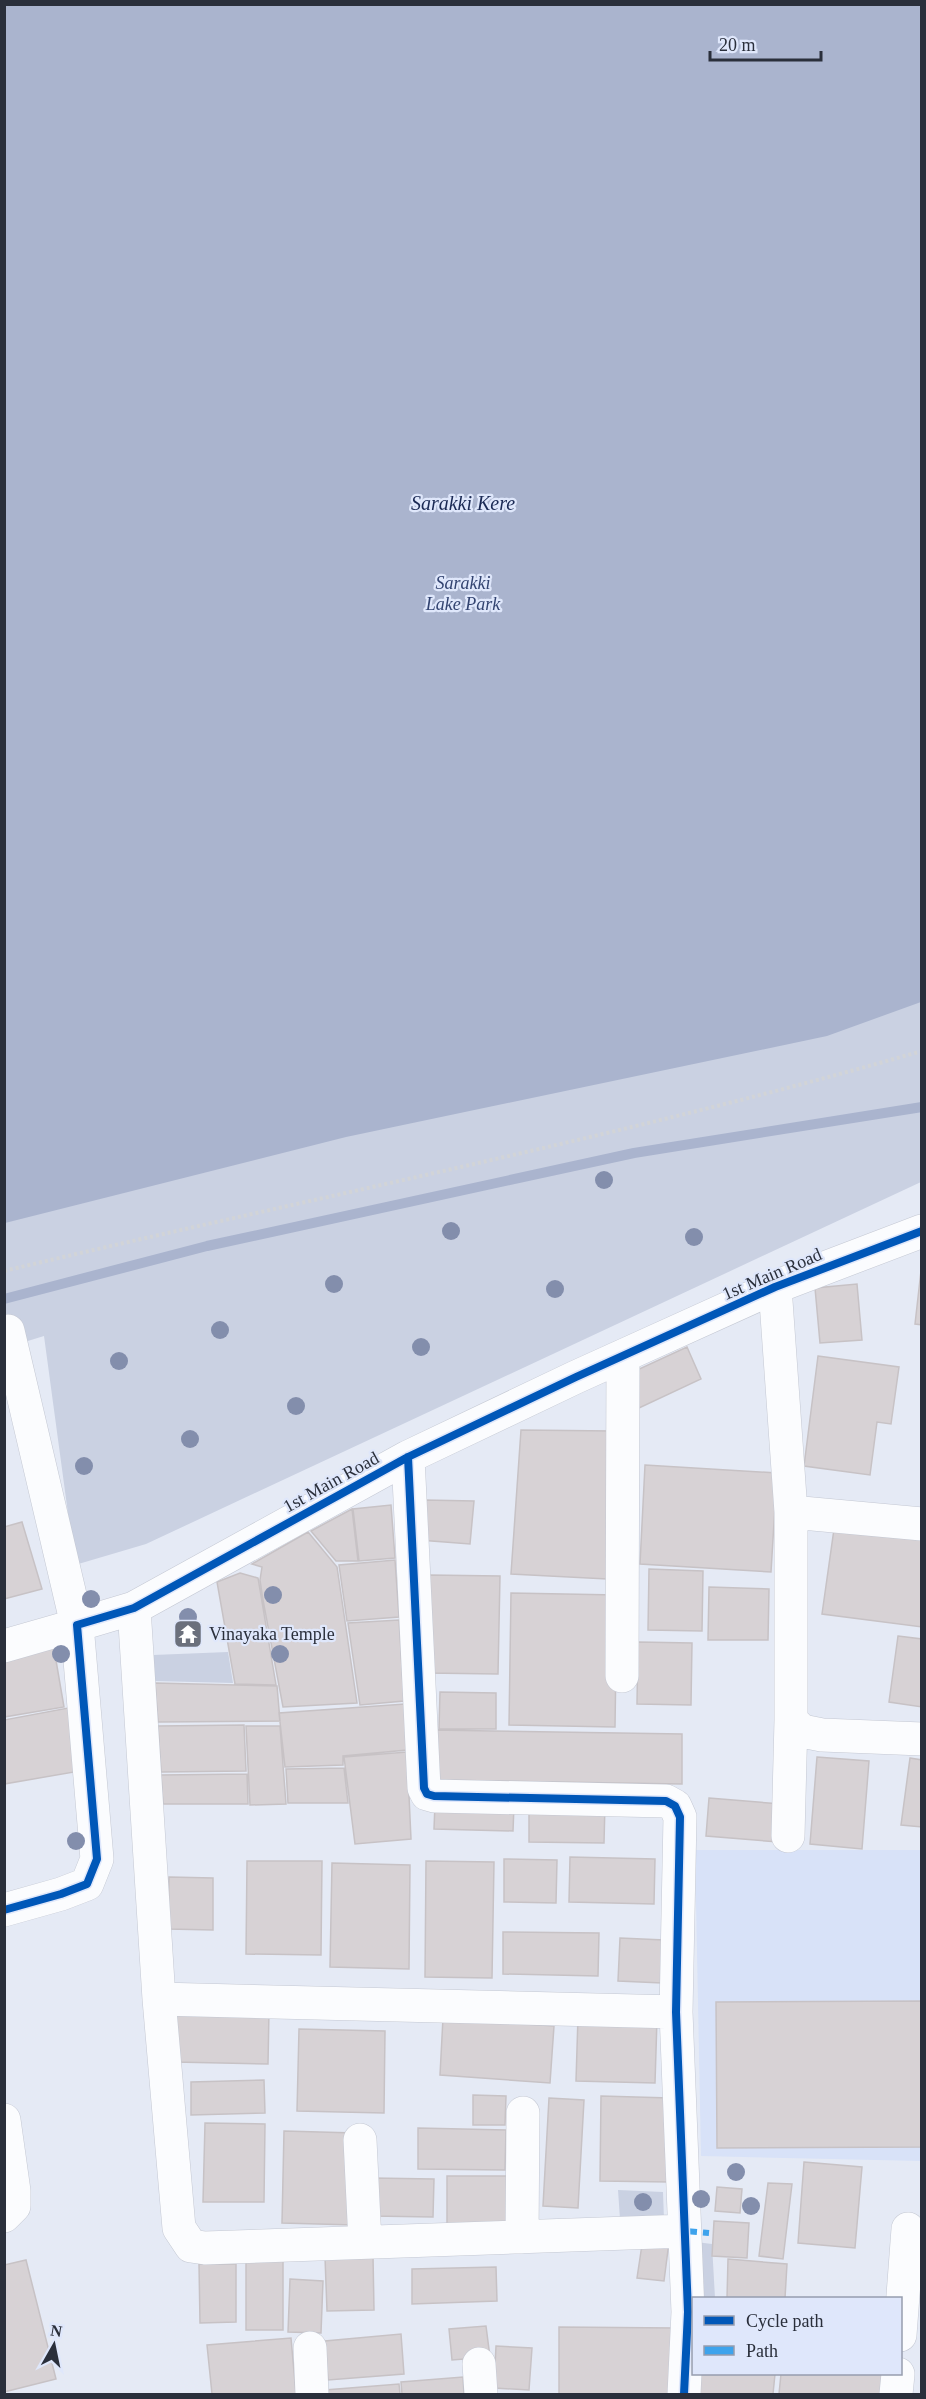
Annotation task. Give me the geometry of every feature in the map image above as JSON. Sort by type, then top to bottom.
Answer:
[{"type":"street","name":"1st Main Road","points":[[4,1646],[134,1608],[408,1457],[775,1287],[921,1231]]},
{"type":"street","points":[[775,1287],[791,1512],[791,1720],[788,1836]]},
{"type":"street","points":[[4,1910],[87,1884],[97,1859],[77,1625],[8,1331]]},
{"type":"street","points":[[622,1676],[623,1356]]},
{"type":"street","points":[[408,1457],[424,1788],[427,1794],[666,1801],[675,1806],[680,1817],[676,2012],[688,2312],[684,2394]]},
{"type":"street","points":[[791,1512],[921,1524]]},
{"type":"street","points":[[134,1608],[159,1999],[180,2228],[191,2246],[206,2248],[685,2231]]},
{"type":"street","points":[[791,1720],[802,1731],[822,1735],[921,1739]]},
{"type":"street","points":[[159,1999],[676,2012]]},
{"type":"street","points":[[522,2237],[523,2113]]},
{"type":"street","points":[[4,2120],[14,2192],[14,2206],[4,2216]]},
{"type":"street","points":[[360,2140],[365,2241]]},
{"type":"street","points":[[902,2308],[908,2229]]},
{"type":"street","points":[[310,2348],[312,2394]]},
{"type":"street","points":[[896,2394],[898,2375]]},
{"type":"path","points":[[4,1271],[385,1185],[790,1088],[921,1051]]},
{"type":"shaded area","points":[[695,1850],[921,1850],[921,2161],[701,2156]]},
{"type":"green space","name":"Sarakki Kere","points":[[5,5],[921,5],[921,1182],[146,1544],[75,1565],[44,1336],[5,1348]]},
{"type":"green space","points":[[228,1652],[233,1683],[155,1681],[153,1655]]},
{"type":"green space","points":[[618,2190],[663,2192],[664,2220],[620,2219]]},
{"type":"green space","points":[[696,2242],[712,2244],[715,2297],[699,2297]]},
{"type":"water","name":"Sarakki Kere","points":[[5,4],[921,5],[921,1002],[827,1036],[346,1137],[5,1223]]},
{"type":"building","points":[[922,1262],[922,1325],[915,1324]]},
{"type":"building","points":[[857,1284],[862,1340],[820,1343],[815,1288]]},
{"type":"building","points":[[687,1347],[701,1379],[639,1408],[624,1376]]},
{"type":"building","points":[[818,1356],[899,1367],[891,1424],[877,1422],[870,1475],[804,1466]]},
{"type":"building","points":[[521,1430],[612,1431],[607,1579],[511,1574]]},
{"type":"building","points":[[645,1465],[777,1473],[771,1572],[640,1564]]},
{"type":"building","points":[[424,1500],[474,1501],[470,1544],[419,1540]]},
{"type":"building","points":[[391,1505],[395,1558],[359,1561],[353,1509]]},
{"type":"building","points":[[352,1509],[358,1561],[336,1561],[311,1531]]},
{"type":"building","points":[[22,1522],[42,1589],[4,1599],[4,1527]]},
{"type":"building","points":[[835,1522],[922,1533],[922,1627],[822,1614]]},
{"type":"building","points":[[308,1532],[337,1567],[357,1703],[283,1707],[260,1580],[262,1567],[252,1564]]},
{"type":"building","points":[[395,1560],[399,1617],[347,1621],[339,1565]]},
{"type":"building","points":[[649,1569],[703,1571],[702,1631],[648,1630]]},
{"type":"building","points":[[240,1573],[258,1578],[276,1685],[235,1684],[217,1582]]},
{"type":"building","points":[[429,1575],[500,1576],[498,1674],[427,1673]]},
{"type":"building","points":[[709,1587],[769,1589],[768,1640],[708,1640]]},
{"type":"building","points":[[511,1593],[617,1595],[615,1727],[509,1725]]},
{"type":"building","points":[[399,1620],[404,1701],[360,1705],[348,1623]]},
{"type":"building","points":[[898,1636],[922,1639],[922,1707],[889,1702]]},
{"type":"building","points":[[638,1642],[692,1643],[691,1705],[637,1704]]},
{"type":"building","points":[[53,1643],[64,1707],[4,1717],[4,1651]]},
{"type":"building","points":[[155,1683],[277,1686],[280,1721],[158,1722]]},
{"type":"building","points":[[440,1692],[496,1693],[496,1729],[439,1729]]},
{"type":"building","points":[[405,1704],[407,1750],[343,1756],[343,1765],[285,1767],[279,1713]]},
{"type":"building","points":[[68,1708],[80,1771],[4,1784],[4,1720]]},
{"type":"building","points":[[244,1725],[246,1771],[161,1772],[158,1726]]},
{"type":"building","points":[[246,1726],[280,1726],[286,1804],[250,1805]]},
{"type":"building","points":[[431,1730],[682,1734],[682,1784],[430,1780]]},
{"type":"building","points":[[407,1752],[411,1839],[355,1844],[344,1757]]},
{"type":"building","points":[[817,1757],[869,1761],[862,1849],[810,1844]]},
{"type":"building","points":[[910,1758],[922,1760],[922,1827],[901,1825]]},
{"type":"building","points":[[344,1768],[348,1803],[288,1803],[286,1769]]},
{"type":"building","points":[[247,1774],[248,1804],[163,1804],[161,1775]]},
{"type":"building","points":[[709,1798],[781,1804],[778,1842],[706,1836]]},
{"type":"building","points":[[529,1803],[605,1804],[604,1843],[529,1842]]},
{"type":"building","points":[[435,1804],[514,1805],[513,1831],[434,1829]]},
{"type":"building","points":[[570,1857],[655,1859],[654,1904],[569,1902]]},
{"type":"building","points":[[504,1859],[557,1860],[556,1903],[504,1902]]},
{"type":"building","points":[[247,1861],[322,1861],[321,1955],[246,1954]]},
{"type":"building","points":[[426,1861],[494,1862],[492,1978],[425,1977]]},
{"type":"building","points":[[332,1863],[410,1865],[409,1969],[330,1967]]},
{"type":"building","points":[[169,1877],[213,1878],[213,1930],[168,1929]]},
{"type":"building","points":[[503,1932],[599,1933],[598,1976],[503,1974]]},
{"type":"building","points":[[620,1938],[664,1940],[662,1983],[618,1981]]},
{"type":"building","points":[[922,2001],[922,2147],[717,2148],[716,2002]]},
{"type":"building","points":[[176,2010],[269,2011],[268,2064],[175,2062]]},
{"type":"building","points":[[578,2017],[657,2019],[655,2083],[576,2081]]},
{"type":"building","points":[[443,2018],[554,2026],[550,2083],[440,2075]]},
{"type":"building","points":[[299,2029],[385,2031],[384,2113],[297,2111]]},
{"type":"building","points":[[264,2080],[265,2113],[191,2115],[191,2082]]},
{"type":"building","points":[[473,2095],[506,2096],[505,2125],[473,2125]]},
{"type":"building","points":[[601,2096],[670,2098],[669,2182],[600,2181]]},
{"type":"building","points":[[549,2098],[584,2100],[578,2208],[543,2206]]},
{"type":"building","points":[[205,2123],[265,2124],[264,2202],[203,2202]]},
{"type":"building","points":[[418,2128],[506,2130],[505,2170],[418,2169]]},
{"type":"building","points":[[284,2131],[355,2133],[354,2225],[282,2223]]},
{"type":"building","points":[[804,2162],[862,2167],[855,2248],[798,2243]]},
{"type":"building","points":[[447,2176],[511,2176],[510,2233],[447,2232]]},
{"type":"building","points":[[372,2178],[434,2179],[433,2217],[372,2216]]},
{"type":"building","points":[[768,2183],[792,2184],[783,2259],[759,2256]]},
{"type":"building","points":[[717,2187],[742,2189],[740,2213],[715,2211]]},
{"type":"building","points":[[714,2221],[749,2223],[747,2258],[712,2256]]},
{"type":"building","points":[[643,2238],[669,2242],[664,2281],[637,2278]]},
{"type":"building","points":[[373,2256],[374,2310],[327,2311],[325,2257]]},
{"type":"building","points":[[246,2259],[283,2260],[283,2330],[246,2330]]},
{"type":"building","points":[[728,2259],[787,2264],[785,2297],[727,2297]]},
{"type":"building","points":[[26,2260],[56,2379],[4,2392],[4,2265]]},
{"type":"building","points":[[199,2264],[236,2264],[236,2322],[200,2323]]},
{"type":"building","points":[[496,2267],[497,2301],[412,2304],[412,2269]]},
{"type":"building","points":[[290,2279],[323,2281],[321,2333],[288,2332]]},
{"type":"building","points":[[486,2326],[490,2357],[452,2360],[449,2329]]},
{"type":"building","points":[[559,2327],[675,2328],[675,2394],[559,2394]]},
{"type":"building","points":[[401,2334],[404,2374],[328,2380],[325,2341]]},
{"type":"building","points":[[291,2338],[296,2394],[212,2394],[207,2345]]},
{"type":"building","points":[[496,2346],[532,2348],[529,2390],[494,2388]]},
{"type":"building","points":[[695,2375],[775,2375],[773,2394],[693,2394]]},
{"type":"building","points":[[781,2375],[882,2375],[880,2394],[779,2394]]},
{"type":"building","points":[[463,2377],[464,2394],[402,2394],[401,2382]]},
{"type":"building","points":[[399,2384],[400,2394],[325,2394],[325,2390]]},
{"type":"waterway","points":[[4,1299],[207,1246],[634,1153],[922,1107]]},
{"type":"marked path","points":[[685,2231],[709,2233]]},
{"type":"cycle path","points":[[4,1910],[87,1884],[97,1859],[77,1625],[134,1608],[408,1457],[576,1377],[775,1287],[922,1231]]},
{"type":"cycle path","points":[[408,1457],[424,1788],[427,1794],[666,1801],[675,1806],[680,1817],[676,2012],[688,2312],[684,2394]]},
{"type":"place","name":"Vinayaka Temple","points":[[188,1634]]},
{"type":"park label","name":"Sarakki Lake Park","points":[[463,593]]}]
